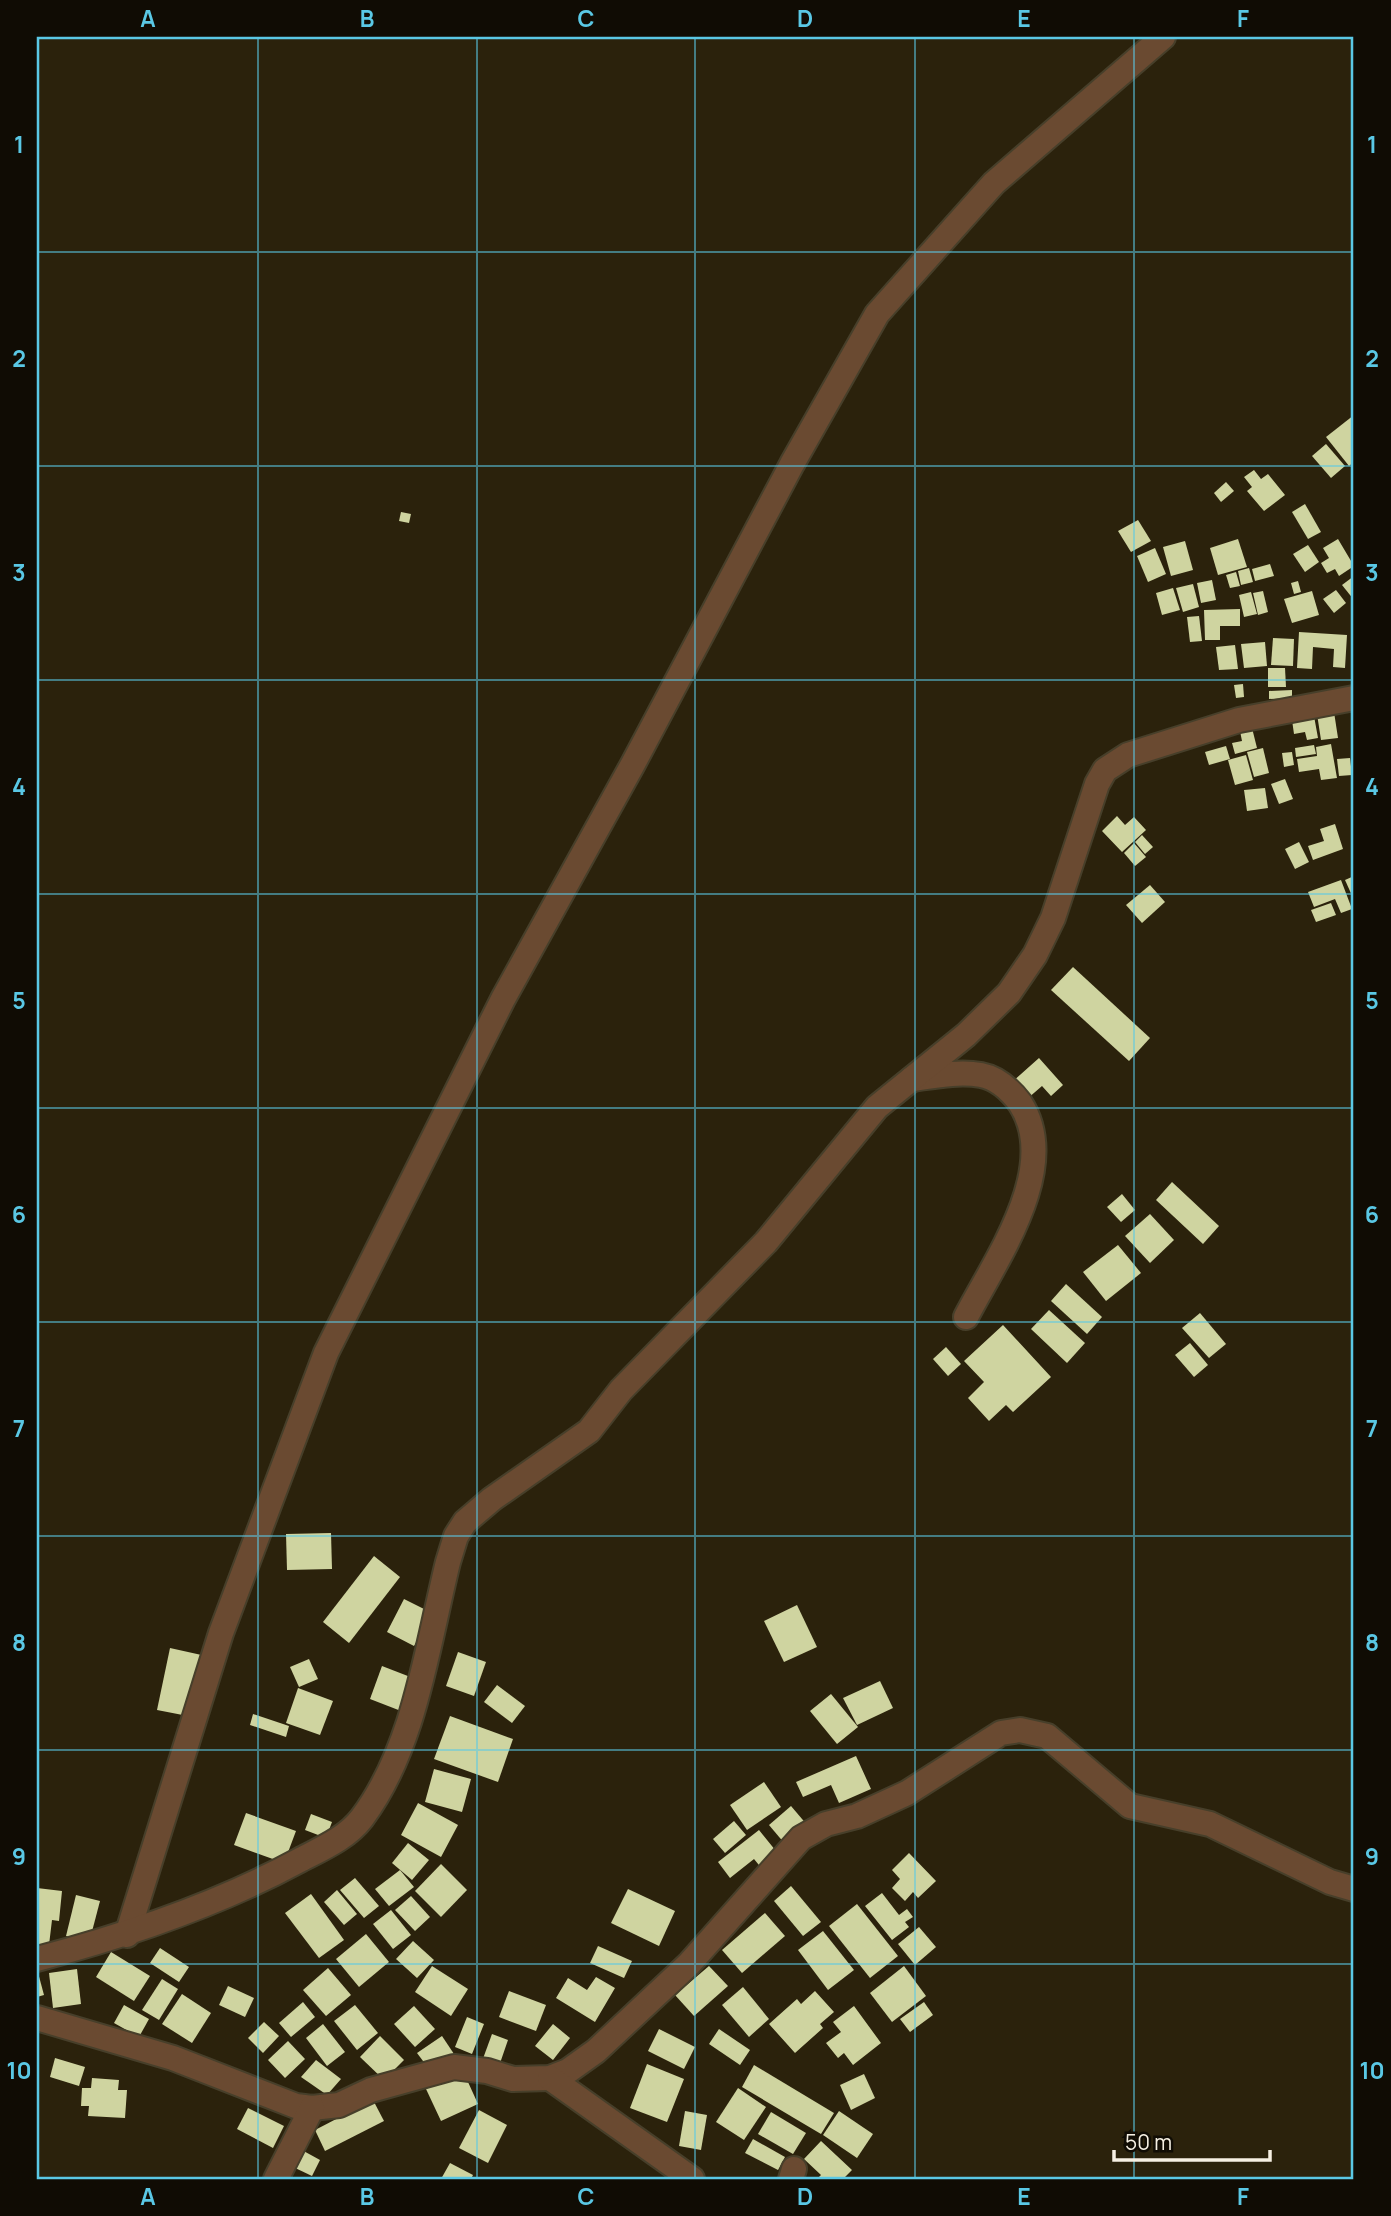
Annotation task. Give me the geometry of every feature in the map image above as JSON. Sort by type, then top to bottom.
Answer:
[{"type":"street","points":[[127,1935],[221,1633],[326,1353],[503,999],[633,764],[792,464],[877,314],[994,183],[1163,37]]},
{"type":"street","points":[[37,1959],[127,1935],[260,1882],[333,1842],[360,1820],[398,1754],[448,1562],[456,1536],[465,1522],[492,1499],[589,1431],[621,1390],[766,1242],[877,1107],[966,1035],[1009,993],[1035,955],[1053,918],[1097,784],[1115,761],[1239,720],[1354,698]]},
{"type":"street","points":[[911,1079],[965,1073],[985,1075],[1016,1098],[1033,1132],[1035,1160],[1025,1198],[966,1317]]},
{"type":"street","points":[[37,2018],[173,2058],[296,2106],[312,2108],[339,2105],[371,2090],[454,2067],[487,2071],[513,2080],[550,2078],[568,2071],[589,2057],[689,1964],[801,1838],[826,1824],[857,1816],[907,1793],[1001,1733],[1020,1730],[1047,1736],[1130,1806],[1210,1824],[1330,1882],[1354,1889]]},
{"type":"street","points":[[550,2078],[692,2179]]},
{"type":"street","points":[[276,2179],[312,2108]]},
{"type":"building","points":[[1354,415],[1354,462],[1349,466],[1326,437]]},
{"type":"building","points":[[1326,444],[1345,466],[1331,478],[1312,456]]},
{"type":"building","points":[[1254,470],[1261,479],[1268,474],[1285,495],[1264,511],[1247,491],[1252,487],[1244,477]]},
{"type":"building","points":[[1226,482],[1234,491],[1221,502],[1214,493]]},
{"type":"building","points":[[1305,504],[1321,532],[1308,539],[1292,512]]},
{"type":"building","points":[[401,512],[411,514],[409,523],[399,521]]},
{"type":"building","points":[[1138,520],[1151,541],[1131,552],[1118,531]]},
{"type":"building","points":[[1238,539],[1247,567],[1218,575],[1210,548]]},
{"type":"building","points":[[1338,539],[1354,566],[1339,576],[1335,569],[1327,573],[1321,563],[1329,558],[1323,548]]},
{"type":"building","points":[[1185,541],[1193,570],[1171,576],[1163,547]]},
{"type":"building","points":[[1308,545],[1319,562],[1305,572],[1293,554]]},
{"type":"building","points":[[1155,548],[1166,574],[1148,582],[1137,556]]},
{"type":"building","points":[[1270,564],[1274,576],[1255,581],[1252,569]]},
{"type":"building","points":[[1249,568],[1253,582],[1241,585],[1238,571]]},
{"type":"building","points":[[1236,572],[1240,586],[1230,588],[1226,575]]},
{"type":"building","points":[[1354,576],[1354,600],[1342,585]]},
{"type":"building","points":[[1212,580],[1216,600],[1201,603],[1197,583]]},
{"type":"building","points":[[1298,581],[1301,592],[1294,594],[1291,583]]},
{"type":"building","points":[[1193,584],[1199,607],[1183,612],[1176,588]]},
{"type":"building","points":[[1173,588],[1180,610],[1162,615],[1156,593]]},
{"type":"building","points":[[1336,590],[1346,603],[1334,613],[1323,599]]},
{"type":"building","points":[[1263,591],[1268,612],[1258,615],[1253,593]]},
{"type":"building","points":[[1312,591],[1319,615],[1292,623],[1284,599]]},
{"type":"building","points":[[1251,592],[1257,614],[1244,617],[1239,595]]},
{"type":"building","points":[[1240,609],[1240,626],[1220,626],[1220,640],[1205,640],[1204,610]]},
{"type":"building","points":[[1199,616],[1202,641],[1190,642],[1187,617]]},
{"type":"building","points":[[1299,632],[1347,635],[1345,668],[1333,667],[1334,649],[1313,647],[1312,669],[1297,668]]},
{"type":"building","points":[[1273,638],[1294,639],[1293,666],[1271,665]]},
{"type":"building","points":[[1265,642],[1267,666],[1244,668],[1241,644]]},
{"type":"building","points":[[1235,645],[1238,669],[1219,670],[1216,647]]},
{"type":"building","points":[[1268,668],[1285,668],[1286,687],[1268,687]]},
{"type":"building","points":[[1243,684],[1244,697],[1236,698],[1234,685]]},
{"type":"building","points":[[1292,690],[1292,698],[1269,699],[1269,691]]},
{"type":"building","points":[[1334,712],[1338,738],[1321,740],[1317,714]]},
{"type":"building","points":[[1314,716],[1318,738],[1307,740],[1305,732],[1294,734],[1292,720]]},
{"type":"building","points":[[1252,728],[1257,748],[1235,754],[1232,743],[1242,741],[1240,731]]},
{"type":"building","points":[[1331,744],[1337,778],[1321,780],[1319,769],[1299,772],[1297,759],[1317,756],[1316,747]]},
{"type":"building","points":[[1314,745],[1316,754],[1296,757],[1295,748]]},
{"type":"building","points":[[1226,746],[1230,759],[1209,765],[1205,752]]},
{"type":"building","points":[[1263,748],[1269,773],[1254,777],[1247,752]]},
{"type":"building","points":[[1292,752],[1294,765],[1284,767],[1282,753]]},
{"type":"building","points":[[1246,755],[1253,780],[1235,785],[1228,760]]},
{"type":"building","points":[[1350,758],[1352,775],[1339,776],[1337,759]]},
{"type":"building","points":[[1285,779],[1293,799],[1279,804],[1271,784]]},
{"type":"building","points":[[1265,788],[1268,808],[1247,811],[1244,790]]},
{"type":"building","points":[[1117,816],[1125,825],[1134,817],[1146,830],[1122,852],[1102,831]]},
{"type":"building","points":[[1335,824],[1343,849],[1313,860],[1308,846],[1324,841],[1320,829]]},
{"type":"building","points":[[1142,835],[1153,847],[1145,854],[1135,842]]},
{"type":"building","points":[[1299,842],[1309,862],[1295,869],[1285,849]]},
{"type":"building","points":[[1134,843],[1146,857],[1135,866],[1124,853]]},
{"type":"building","points":[[1354,876],[1354,900],[1345,880]]},
{"type":"building","points":[[1341,880],[1352,909],[1341,913],[1335,899],[1314,907],[1308,892]]},
{"type":"building","points":[[1150,885],[1165,902],[1142,923],[1126,905]]},
{"type":"building","points":[[1331,903],[1336,915],[1316,922],[1311,910]]},
{"type":"building","points":[[1073,967],[1150,1038],[1129,1061],[1051,990]]},
{"type":"building","points":[[1039,1058],[1063,1085],[1051,1096],[1042,1086],[1027,1099],[1012,1082]]},
{"type":"building","points":[[1172,1182],[1219,1226],[1203,1244],[1156,1200]]},
{"type":"building","points":[[1122,1194],[1135,1210],[1121,1222],[1107,1207]]},
{"type":"building","points":[[1150,1214],[1174,1240],[1150,1263],[1125,1236]]},
{"type":"building","points":[[1118,1245],[1141,1273],[1106,1301],[1083,1272]]},
{"type":"building","points":[[1066,1284],[1102,1317],[1087,1334],[1051,1301]]},
{"type":"building","points":[[1049,1310],[1085,1343],[1067,1363],[1031,1329]]},
{"type":"building","points":[[1200,1313],[1226,1344],[1209,1358],[1182,1328]]},
{"type":"building","points":[[1003,1325],[1051,1377],[1013,1412],[1006,1405],[989,1421],[968,1398],[984,1382],[964,1361]]},
{"type":"building","points":[[1190,1343],[1208,1365],[1194,1377],[1175,1355]]},
{"type":"building","points":[[946,1347],[961,1364],[948,1376],[933,1359]]},
{"type":"building","points":[[331,1533],[332,1569],[287,1570],[286,1534]]},
{"type":"building","points":[[374,1556],[400,1577],[349,1643],[323,1622]]},
{"type":"building","points":[[404,1599],[432,1613],[414,1646],[387,1632]]},
{"type":"building","points":[[797,1605],[817,1647],[784,1662],[764,1621]]},
{"type":"building","points":[[170,1648],[206,1656],[193,1717],[157,1710]]},
{"type":"building","points":[[458,1652],[486,1662],[474,1696],[446,1686]]},
{"type":"building","points":[[309,1659],[318,1679],[299,1687],[290,1667]]},
{"type":"building","points":[[382,1666],[413,1678],[401,1711],[370,1699]]},
{"type":"building","points":[[880,1681],[893,1708],[857,1725],[843,1698]]},
{"type":"building","points":[[497,1685],[525,1706],[512,1723],[484,1702]]},
{"type":"building","points":[[298,1688],[333,1701],[320,1735],[286,1723]]},
{"type":"building","points":[[831,1694],[858,1727],[837,1744],[810,1711]]},
{"type":"building","points":[[253,1714],[289,1726],[286,1737],[250,1725]]},
{"type":"building","points":[[450,1716],[513,1739],[498,1782],[434,1759]]},
{"type":"building","points":[[856,1756],[871,1789],[839,1803],[831,1785],[803,1797],[796,1782]]},
{"type":"building","points":[[434,1769],[471,1779],[462,1812],[425,1802]]},
{"type":"building","points":[[764,1782],[781,1807],[747,1830],[730,1805]]},
{"type":"building","points":[[418,1803],[458,1825],[441,1857],[401,1835]]},
{"type":"building","points":[[791,1806],[808,1826],[785,1844],[769,1825]]},
{"type":"building","points":[[246,1813],[296,1831],[284,1863],[234,1845]]},
{"type":"building","points":[[311,1814],[332,1822],[326,1838],[305,1830]]},
{"type":"building","points":[[734,1821],[746,1835],[725,1853],[713,1839]]},
{"type":"building","points":[[759,1830],[780,1856],[763,1870],[754,1859],[730,1878],[718,1862]]},
{"type":"building","points":[[408,1843],[429,1860],[412,1880],[392,1863]]},
{"type":"building","points":[[909,1853],[936,1881],[918,1898],[913,1892],[905,1901],[892,1888],[900,1879],[892,1870]]},
{"type":"building","points":[[441,1864],[467,1890],[441,1917],[415,1891]]},
{"type":"building","points":[[400,1870],[414,1887],[389,1906],[375,1889]]},
{"type":"building","points":[[355,1878],[379,1906],[364,1918],[340,1890]]},
{"type":"building","points":[[791,1886],[821,1922],[803,1936],[774,1901]]},
{"type":"building","points":[[37,1888],[62,1891],[59,1921],[52,1920],[49,1945],[37,1944]]},
{"type":"building","points":[[628,1889],[675,1911],[659,1946],[611,1923]]},
{"type":"building","points":[[337,1890],[357,1914],[344,1925],[324,1902]]},
{"type":"building","points":[[882,1893],[899,1915],[907,1909],[913,1917],[905,1922],[909,1927],[892,1940],[865,1906]]},
{"type":"building","points":[[311,1894],[344,1940],[319,1958],[285,1913]]},
{"type":"building","points":[[76,1895],[100,1901],[89,1943],[66,1936]]},
{"type":"building","points":[[411,1896],[430,1917],[415,1931],[395,1910]]},
{"type":"building","points":[[857,1904],[898,1956],[870,1978],[829,1926]]},
{"type":"building","points":[[391,1910],[411,1935],[393,1949],[373,1924]]},
{"type":"building","points":[[765,1913],[785,1936],[742,1973],[722,1950]]},
{"type":"building","points":[[919,1927],[936,1947],[915,1965],[898,1944]]},
{"type":"building","points":[[823,1931],[854,1970],[828,1990],[798,1950]]},
{"type":"building","points":[[366,1934],[389,1962],[359,1987],[336,1959]]},
{"type":"building","points":[[413,1941],[434,1960],[417,1978],[396,1959]]},
{"type":"building","points":[[598,1946],[632,1961],[624,1978],[590,1963]]},
{"type":"building","points":[[160,1948],[189,1967],[179,1982],[150,1963]]},
{"type":"building","points":[[111,1952],[150,1976],[134,2001],[96,1977]]},
{"type":"building","points":[[432,1966],[468,1989],[451,2016],[415,1992]]},
{"type":"building","points":[[709,1966],[728,1986],[694,2016],[675,1995]]},
{"type":"building","points":[[904,1966],[926,1996],[892,2022],[870,1993]]},
{"type":"building","points":[[328,1968],[351,1995],[326,2016],[303,1990]]},
{"type":"building","points":[[37,1969],[44,1995],[37,1997]]},
{"type":"building","points":[[77,1969],[81,2004],[53,2008],[49,1973]]},
{"type":"building","points":[[596,1977],[615,1988],[595,2022],[556,1998],[568,1978],[587,1990]]},
{"type":"building","points":[[162,1979],[178,1989],[159,2020],[142,2010]]},
{"type":"building","points":[[228,1986],[254,1998],[245,2017],[219,2005]]},
{"type":"building","points":[[743,1987],[769,2019],[749,2037],[722,2005]]},
{"type":"building","points":[[509,1991],[546,2005],[536,2031],[499,2017]]},
{"type":"building","points":[[815,1991],[834,2012],[820,2024],[823,2028],[795,2053],[769,2024],[797,1999],[801,2004]]},
{"type":"building","points":[[182,1994],[211,2013],[192,2043],[162,2024]]},
{"type":"building","points":[[303,2002],[315,2017],[291,2037],[279,2023]]},
{"type":"building","points":[[924,2002],[933,2015],[910,2032],[900,2019]]},
{"type":"building","points":[[124,2005],[149,2019],[139,2037],[114,2023]]},
{"type":"building","points":[[355,2005],[378,2033],[357,2050],[334,2021]]},
{"type":"building","points":[[414,2006],[435,2029],[415,2047],[394,2024]]},
{"type":"building","points":[[854,2006],[881,2043],[853,2065],[844,2053],[838,2058],[826,2043],[841,2032],[833,2022]]},
{"type":"building","points":[[467,2017],[484,2024],[472,2054],[455,2047]]},
{"type":"building","points":[[264,2022],[279,2036],[263,2053],[248,2038]]},
{"type":"building","points":[[323,2024],[345,2052],[327,2066],[306,2038]]},
{"type":"building","points":[[553,2024],[570,2038],[553,2060],[535,2046]]},
{"type":"building","points":[[659,2029],[695,2047],[684,2069],[648,2051]]},
{"type":"building","points":[[719,2029],[750,2050],[740,2065],[709,2044]]},
{"type":"building","points":[[492,2034],[508,2040],[498,2069],[481,2064]]},
{"type":"building","points":[[380,2036],[404,2060],[384,2080],[360,2057]]},
{"type":"building","points":[[442,2036],[454,2054],[429,2069],[417,2053]]},
{"type":"building","points":[[288,2041],[305,2059],[285,2078],[268,2060]]},
{"type":"building","points":[[55,2058],[85,2067],[79,2086],[50,2077]]},
{"type":"building","points":[[316,2060],[341,2079],[327,2095],[301,2077]]},
{"type":"building","points":[[647,2064],[684,2079],[667,2122],[630,2108]]},
{"type":"building","points":[[754,2065],[834,2113],[821,2134],[742,2087]]},
{"type":"building","points":[[463,2071],[478,2104],[441,2121],[426,2089]]},
{"type":"building","points":[[864,2074],[875,2098],[851,2110],[840,2085]]},
{"type":"building","points":[[92,2078],[119,2080],[118,2090],[127,2090],[125,2118],[88,2116],[89,2106],[81,2106],[82,2088],[91,2088]]},
{"type":"building","points":[[738,2088],[766,2107],[744,2140],[716,2122]]},
{"type":"building","points":[[373,2100],[384,2121],[325,2151],[315,2130]]},
{"type":"building","points":[[248,2108],[284,2126],[273,2148],[237,2129]]},
{"type":"building","points":[[479,2110],[507,2125],[488,2163],[459,2148]]},
{"type":"building","points":[[685,2111],[707,2115],[701,2150],[679,2146]]},
{"type":"building","points":[[839,2111],[873,2134],[857,2158],[823,2135]]},
{"type":"building","points":[[771,2112],[806,2133],[793,2154],[758,2134]]},
{"type":"building","points":[[753,2139],[785,2157],[778,2170],[745,2153]]},
{"type":"building","points":[[821,2141],[852,2170],[843,2179],[817,2179],[821,2175],[804,2159]]},
{"type":"building","points":[[300,2149],[320,2160],[312,2176],[291,2166]]},
{"type":"building","points":[[450,2163],[473,2175],[471,2179],[441,2179]]}]
